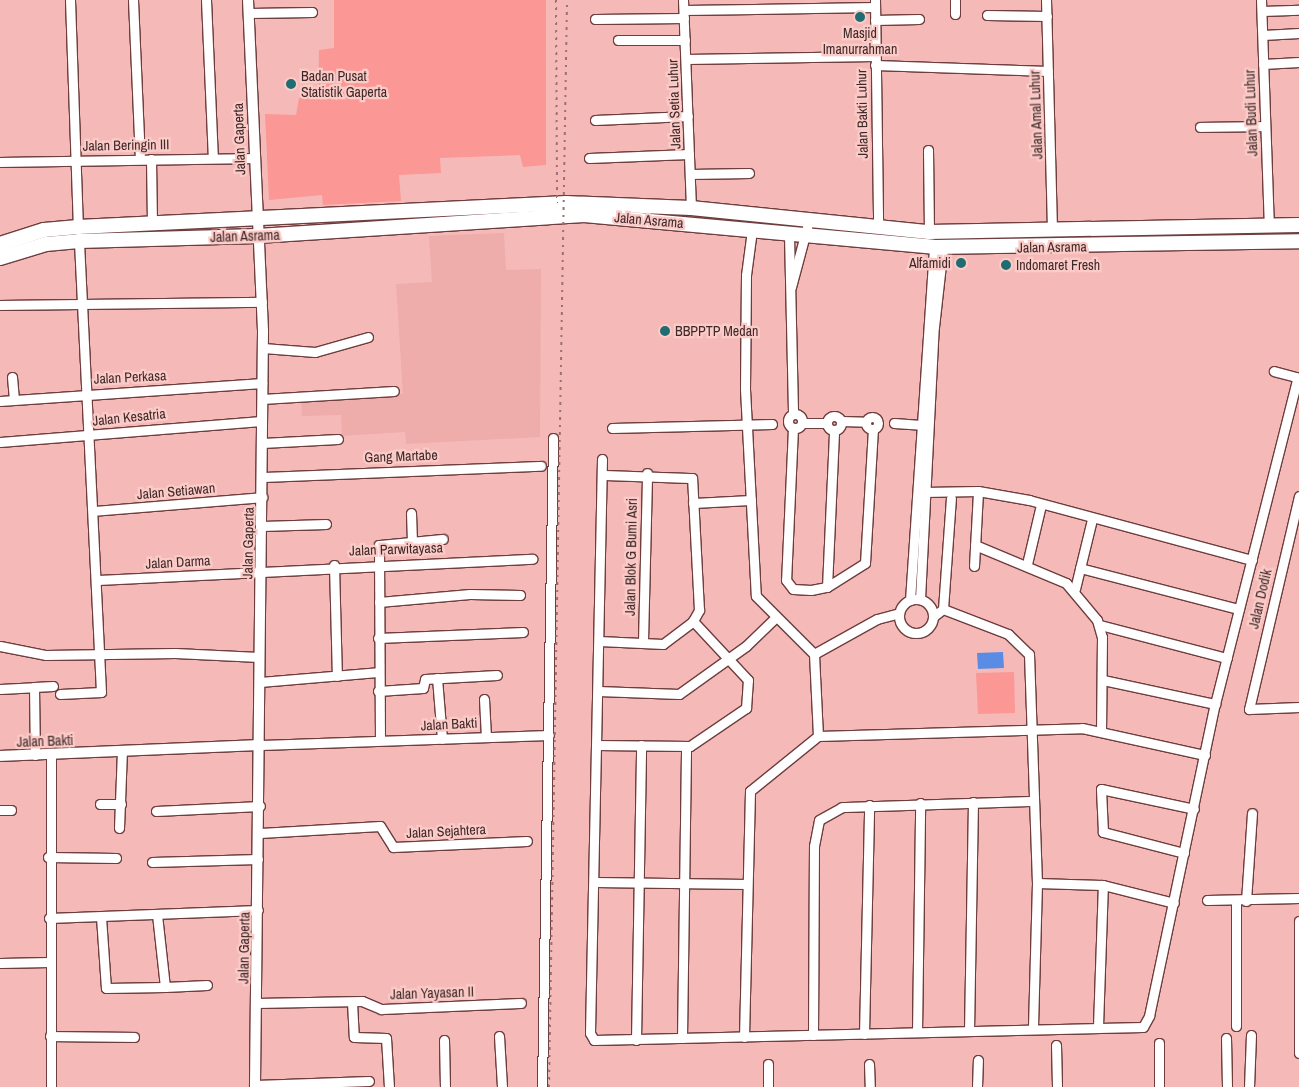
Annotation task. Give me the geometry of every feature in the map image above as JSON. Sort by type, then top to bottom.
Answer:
[{"type":"highway","name":"Jalan Asrama","points":[[0,258],[79,234],[152,224],[257,220],[566,202],[691,208],[929,232],[1299,225]]},
{"type":"highway","name":"Jalan Asrama","points":[[0,244],[44,230],[79,234],[258,236],[584,215],[751,237],[789,234],[939,247],[1299,241]]},
{"type":"street","points":[[60,694],[100,693],[98,580],[79,234],[70,0]]},
{"type":"street","points":[[133,0],[140,159]]},
{"type":"street","points":[[206,0],[213,158]]},
{"type":"street","name":"Jalan Gaperta","points":[[248,0],[253,158],[263,341],[259,657],[261,745],[255,1086]]},
{"type":"street","name":"Jalan Setia Luhur","points":[[684,0],[691,208]]},
{"type":"street","points":[[955,0],[955,14]]},
{"type":"street","name":"Jalan Amal Luhur","points":[[1046,0],[1052,230]]},
{"type":"street","name":"Jalan Budi Luhur","points":[[1261,0],[1269,225]]},
{"type":"street","points":[[595,19],[875,4]]},
{"type":"street","name":"Jalan Bakti Luhur","points":[[875,4],[874,61],[878,227]]},
{"type":"street","points":[[1262,12],[1299,10]]},
{"type":"street","points":[[249,13],[312,12]]},
{"type":"street","points":[[987,15],[1047,16]]},
{"type":"street","points":[[875,20],[919,19]]},
{"type":"street","points":[[1263,35],[1299,33]]},
{"type":"street","points":[[618,40],[685,40]]},
{"type":"street","points":[[686,59],[874,61],[1048,71]]},
{"type":"street","points":[[1263,64],[1299,62]]},
{"type":"street","points":[[595,120],[688,116]]},
{"type":"street","points":[[1200,127],[1265,126]]},
{"type":"street","points":[[928,150],[929,232]]},
{"type":"street","points":[[589,158],[689,154]]},
{"type":"street","points":[[151,158],[152,224]]},
{"type":"street","name":"Jalan Beringin III","points":[[0,162],[151,158],[253,158]]},
{"type":"street","points":[[690,174],[749,173]]},
{"type":"street","points":[[791,289],[798,254],[807,235],[809,220]]},
{"type":"street","points":[[789,234],[793,414],[788,423],[793,428],[786,580],[796,590],[826,587],[863,566],[867,559],[869,426],[842,421],[833,415],[831,427],[826,587]]},
{"type":"street","points":[[751,237],[748,264],[747,426],[756,596],[775,618],[814,654],[818,736]]},
{"type":"street","points":[[814,654],[877,619],[900,614],[910,600],[921,426],[939,247]]},
{"type":"street","points":[[788,252],[798,254]]},
{"type":"street","points":[[0,305],[262,302]]},
{"type":"street","points":[[920,599],[928,492],[930,326]]},
{"type":"street","points":[[263,341],[315,352],[368,337]]},
{"type":"street","points":[[602,459],[595,882],[590,1033],[596,1041],[969,1031],[1147,1023],[1215,704],[1297,381],[1296,377],[1274,372]]},
{"type":"street","points":[[12,377],[14,400]]},
{"type":"street","name":"Jalan Perkasa","points":[[0,401],[88,393],[262,383]]},
{"type":"street","points":[[262,399],[394,391]]},
{"type":"street","points":[[793,414],[800,416],[802,423]]},
{"type":"street","name":"Jalan Kesatria","points":[[0,442],[261,421]]},
{"type":"street","points":[[793,428],[802,423],[831,427]]},
{"type":"street","points":[[894,423],[921,426]]},
{"type":"street","points":[[612,428],[772,424]]},
{"type":"street","points":[[542,1087],[553,438]]},
{"type":"street","points":[[262,443],[338,439]]},
{"type":"street","name":"Gang Martabe","points":[[262,477],[541,466]]},
{"type":"street","name":"Jalan Blok G Bumi Asri","points":[[644,641],[647,474]]},
{"type":"street","points":[[599,641],[644,641],[663,644],[693,621],[699,610],[692,480],[688,474],[602,475]]},
{"type":"street","points":[[918,493],[978,492],[1041,505],[1252,560]]},
{"type":"street","points":[[974,566],[978,492]]},
{"type":"street","name":"Jalan Dodik","points":[[1299,496],[1249,709],[1299,707]]},
{"type":"street","name":"Jalan Setiawan","points":[[93,511],[262,498]]},
{"type":"street","points":[[900,614],[905,629],[915,634],[926,631],[934,616],[943,609],[951,498]]},
{"type":"street","points":[[692,503],[751,500]]},
{"type":"street","points":[[1027,564],[1041,505]]},
{"type":"street","points":[[411,513],[412,541]]},
{"type":"street","points":[[1075,589],[1092,519]]},
{"type":"street","points":[[262,526],[326,524]]},
{"type":"street","points":[[380,740],[378,638],[380,544],[443,539]]},
{"type":"street","points":[[975,545],[1027,564],[1075,589],[1100,625],[1103,680],[1102,731]]},
{"type":"street","name":"Jalan Parwitayasa","points":[[261,572],[334,565],[532,559]]},
{"type":"street","points":[[334,565],[336,676]]},
{"type":"street","points":[[1080,568],[1239,608]]},
{"type":"street","name":"Jalan Darma","points":[[98,580],[261,572]]},
{"type":"street","points":[[379,602],[470,594],[520,595]]},
{"type":"street","points":[[910,600],[920,599],[930,605],[934,616]]},
{"type":"street","points":[[943,609],[1008,634],[1028,650],[1037,883],[1033,1028]]},
{"type":"street","points":[[598,691],[679,694],[729,658],[775,618]]},
{"type":"street","points":[[596,745],[686,747],[746,708],[748,680],[693,621]]},
{"type":"street","points":[[1100,625],[1227,658]]},
{"type":"street","points":[[378,638],[523,632]]},
{"type":"street","points":[[0,646],[46,655],[100,653],[259,657]]},
{"type":"street","points":[[260,682],[378,672]]},
{"type":"street","points":[[378,691],[423,688],[424,679],[497,675]]},
{"type":"street","points":[[437,678],[442,739]]},
{"type":"street","points":[[1103,680],[1215,704]]},
{"type":"street","points":[[0,689],[53,686]]},
{"type":"street","points":[[34,688],[35,755]]},
{"type":"street","points":[[484,699],[486,736]]},
{"type":"street","points":[[744,1037],[750,791],[818,736],[1032,727],[1102,731],[1204,755]]},
{"type":"street","name":"Jalan Bakti","points":[[0,756],[548,735]]},
{"type":"street","points":[[636,1040],[641,745]]},
{"type":"street","points":[[682,1038],[686,747]]},
{"type":"street","points":[[119,828],[122,750]]},
{"type":"street","points":[[51,754],[48,857],[51,1087]]},
{"type":"street","points":[[1184,853],[1103,832],[1101,789],[1194,809]]},
{"type":"street","points":[[813,1035],[816,823],[833,809],[869,805],[1033,801]]},
{"type":"street","points":[[969,1031],[973,802]]},
{"type":"street","points":[[100,804],[120,804]]},
{"type":"street","points":[[917,1032],[920,804]]},
{"type":"street","points":[[864,1034],[869,805]]},
{"type":"street","points":[[156,811],[260,806]]},
{"type":"street","points":[[0,810],[11,810]]},
{"type":"street","points":[[1246,901],[1252,813]]},
{"type":"street","name":"Jalan Sejahtera","points":[[260,833],[382,826],[393,847],[527,841]]},
{"type":"street","points":[[48,857],[116,858]]},
{"type":"street","points":[[152,862],[258,859]]},
{"type":"street","points":[[595,882],[747,884]]},
{"type":"street","points":[[1037,883],[1104,886],[1174,903]]},
{"type":"street","points":[[1098,1026],[1104,886]]},
{"type":"street","points":[[1207,900],[1246,901],[1299,898]]},
{"type":"street","points":[[1236,901],[1236,1026]]},
{"type":"street","points":[[49,918],[258,910]]},
{"type":"street","points":[[157,914],[165,987]]},
{"type":"street","points":[[101,917],[106,988],[207,985]]},
{"type":"street","points":[[1299,921],[1299,1053]]},
{"type":"street","points":[[0,963],[49,962]]},
{"type":"street","points":[[352,1002],[354,1037],[386,1038],[389,1087]]},
{"type":"street","name":"Jalan Yayasan II","points":[[256,1003],[352,1002],[381,1008],[520,1003]]},
{"type":"street","points":[[1249,1087],[1251,1035]]},
{"type":"street","points":[[50,1036],[134,1036]]},
{"type":"street","points":[[500,1036],[502,1087]]},
{"type":"street","points":[[1226,1038],[1227,1087]]},
{"type":"street","points":[[444,1040],[445,1087]]},
{"type":"street","points":[[1159,1043],[1159,1087]]},
{"type":"street","points":[[1056,1045],[1057,1087]]},
{"type":"street","points":[[977,1087],[978,1060]]},
{"type":"street","points":[[768,1064],[768,1087]]},
{"type":"street","points":[[869,1064],[870,1087]]},
{"type":"street","points":[[255,1086],[369,1081]]},
{"type":"shaded area","points":[[334,0],[546,0],[546,165],[523,167],[520,155],[440,158],[441,173],[399,175],[401,201],[323,205],[322,195],[269,200],[265,114],[296,115],[299,98],[318,97],[319,50],[334,48]]},
{"type":"shaded area","points":[[504,233],[506,270],[541,269],[540,437],[406,444],[405,432],[342,436],[341,415],[302,416],[301,398],[403,394],[396,284],[432,282],[429,236]]},
{"type":"shaded area","points":[[1014,672],[1015,713],[978,714],[976,673]]},
{"type":"water","points":[[1003,652],[1004,668],[978,669],[977,653]]},
{"type":"railway","points":[[556,0],[557,203]]},
{"type":"railway","points":[[549,1087],[567,0]]},
{"type":"place","name":"Masjid Imanurrahman","points":[[860,17]]},
{"type":"place","name":"Badan Pusat Statistik Gaperta","points":[[291,84]]},
{"type":"place","name":"Alfamidi","points":[[961,263]]},
{"type":"place","name":"Indomaret Fresh","points":[[1006,265]]},
{"type":"place","name":"BBPPTP Medan","points":[[665,331]]}]
